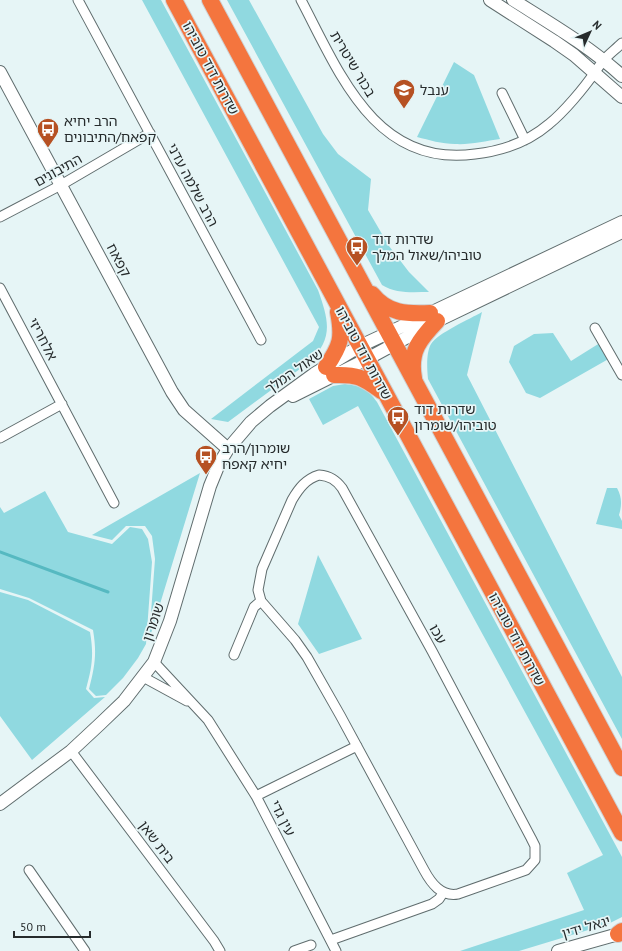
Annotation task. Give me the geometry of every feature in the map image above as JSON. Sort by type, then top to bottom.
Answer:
[{"type":"highway","name":"שדרות דוד טוביהו","points":[[174,0],[622,833]]},
{"type":"highway","points":[[210,0],[622,768]]},
{"type":"highway","points":[[359,279],[376,300],[386,308],[409,314],[434,317],[414,354],[412,366],[416,383]]},
{"type":"highway","points":[[337,302],[341,327],[341,338],[330,371],[359,377],[386,394]]},
{"type":"street","name":"הרב שלמה עדני","points":[[78,0],[261,340]]},
{"type":"street","name":"בכור שיטרית","points":[[301,0],[352,94],[364,110],[376,122],[398,139],[414,148],[431,153],[465,156],[500,150],[525,140],[550,124],[595,73],[604,60],[622,43]]},
{"type":"street","points":[[490,0],[554,41],[595,73],[622,97]]},
{"type":"street","points":[[513,0],[583,45],[604,60],[622,76]]},
{"type":"street","name":"קפאח","points":[[0,72],[172,392],[184,410],[228,449]]},
{"type":"street","points":[[502,93],[525,140]]},
{"type":"street","name":"התיבונים","points":[[0,217],[61,185],[150,133]]},
{"type":"street","name":"שאול המלך","points":[[270,406],[297,394],[330,371],[391,338],[622,222]]},
{"type":"street","name":"שאול המלך","points":[[434,317],[622,232]]},
{"type":"street","name":"אלחריזי","points":[[0,288],[114,503]]},
{"type":"street","points":[[595,328],[622,375]]},
{"type":"street","points":[[0,438],[62,404]]},
{"type":"street","name":"שומרון","points":[[0,804],[71,751],[124,701],[154,662],[170,621],[210,486],[219,464],[228,449],[251,422],[270,406]]},
{"type":"street","name":"עכו","points":[[261,601],[258,590],[262,569],[297,490],[311,477],[319,475],[328,476],[337,482],[342,488],[432,651],[535,846],[535,860],[526,870],[458,894],[451,895],[443,893]]},
{"type":"street","points":[[234,655],[254,607],[261,601],[307,657],[357,746],[426,875],[443,893],[439,899],[432,904],[331,940]]},
{"type":"street","name":"עין גדי","points":[[154,662],[208,720],[256,796],[336,951]]},
{"type":"street","name":"עין גדי","points":[[143,677],[194,704]]},
{"type":"street","points":[[256,796],[357,746]]},
{"type":"street","name":"בית שאן","points":[[71,751],[220,951]]},
{"type":"street","points":[[29,870],[85,951]]},
{"type":"street","name":"יגאל ידין","points":[[558,951],[621,933]]},
{"type":"street","points":[[294,951],[311,944]]},
{"type":"shaded area","points":[[142,0],[161,0],[318,290],[327,320],[327,329],[322,346],[308,363],[228,422],[211,419],[313,341],[319,327]]},
{"type":"shaded area","points":[[227,0],[249,0],[323,134],[338,154],[371,179],[368,210],[389,246],[409,272],[429,292],[399,291],[382,285]]},
{"type":"shaded area","points":[[454,62],[474,75],[500,139],[450,144],[417,137]]},
{"type":"shaded area","points":[[482,312],[467,375],[622,677],[622,739],[428,379],[427,365],[429,348],[431,344],[440,335]]},
{"type":"shaded area","points":[[553,333],[571,361],[603,341],[612,357],[540,398],[526,393],[509,362],[514,346],[534,334]]},
{"type":"shaded area","points":[[345,384],[364,389],[377,402],[622,857],[622,917],[608,924],[519,951],[460,951],[584,910],[567,873],[603,855],[358,406],[323,425],[309,399],[333,386]]},
{"type":"shaded area","points":[[200,473],[149,640],[155,559],[152,536],[145,526],[126,526],[112,540],[92,535]]},
{"type":"shaded area","points":[[607,488],[617,488],[620,495],[621,504],[619,515],[622,521],[622,529],[596,524]]},
{"type":"shaded area","points":[[45,491],[68,532],[112,544],[130,527],[142,529],[148,539],[152,562],[146,644],[138,658],[123,678],[106,695],[96,696],[89,689],[95,660],[93,630],[29,598],[0,589],[0,507],[4,513]]},
{"type":"shaded area","points":[[318,555],[362,639],[319,654],[298,624]]},
{"type":"shaded area","points":[[0,592],[28,600],[90,632],[92,661],[86,689],[94,698],[105,697],[32,760],[0,716]]},
{"type":"waterway","points":[[0,552],[108,592]]},
{"type":"place","name":"ענבל","points":[[404,110]]},
{"type":"place","name":"הרב יחיא קפאח/התיבונים","points":[[48,148]]},
{"type":"place","name":"שדרות דוד טוביהו/שאול המלך","points":[[357,266]]},
{"type":"place","name":"שדרות דוד טוביהו/שומרון","points":[[398,436]]},
{"type":"place","name":"שומרון/הרב יחיא קאפח","points":[[206,476]]}]
